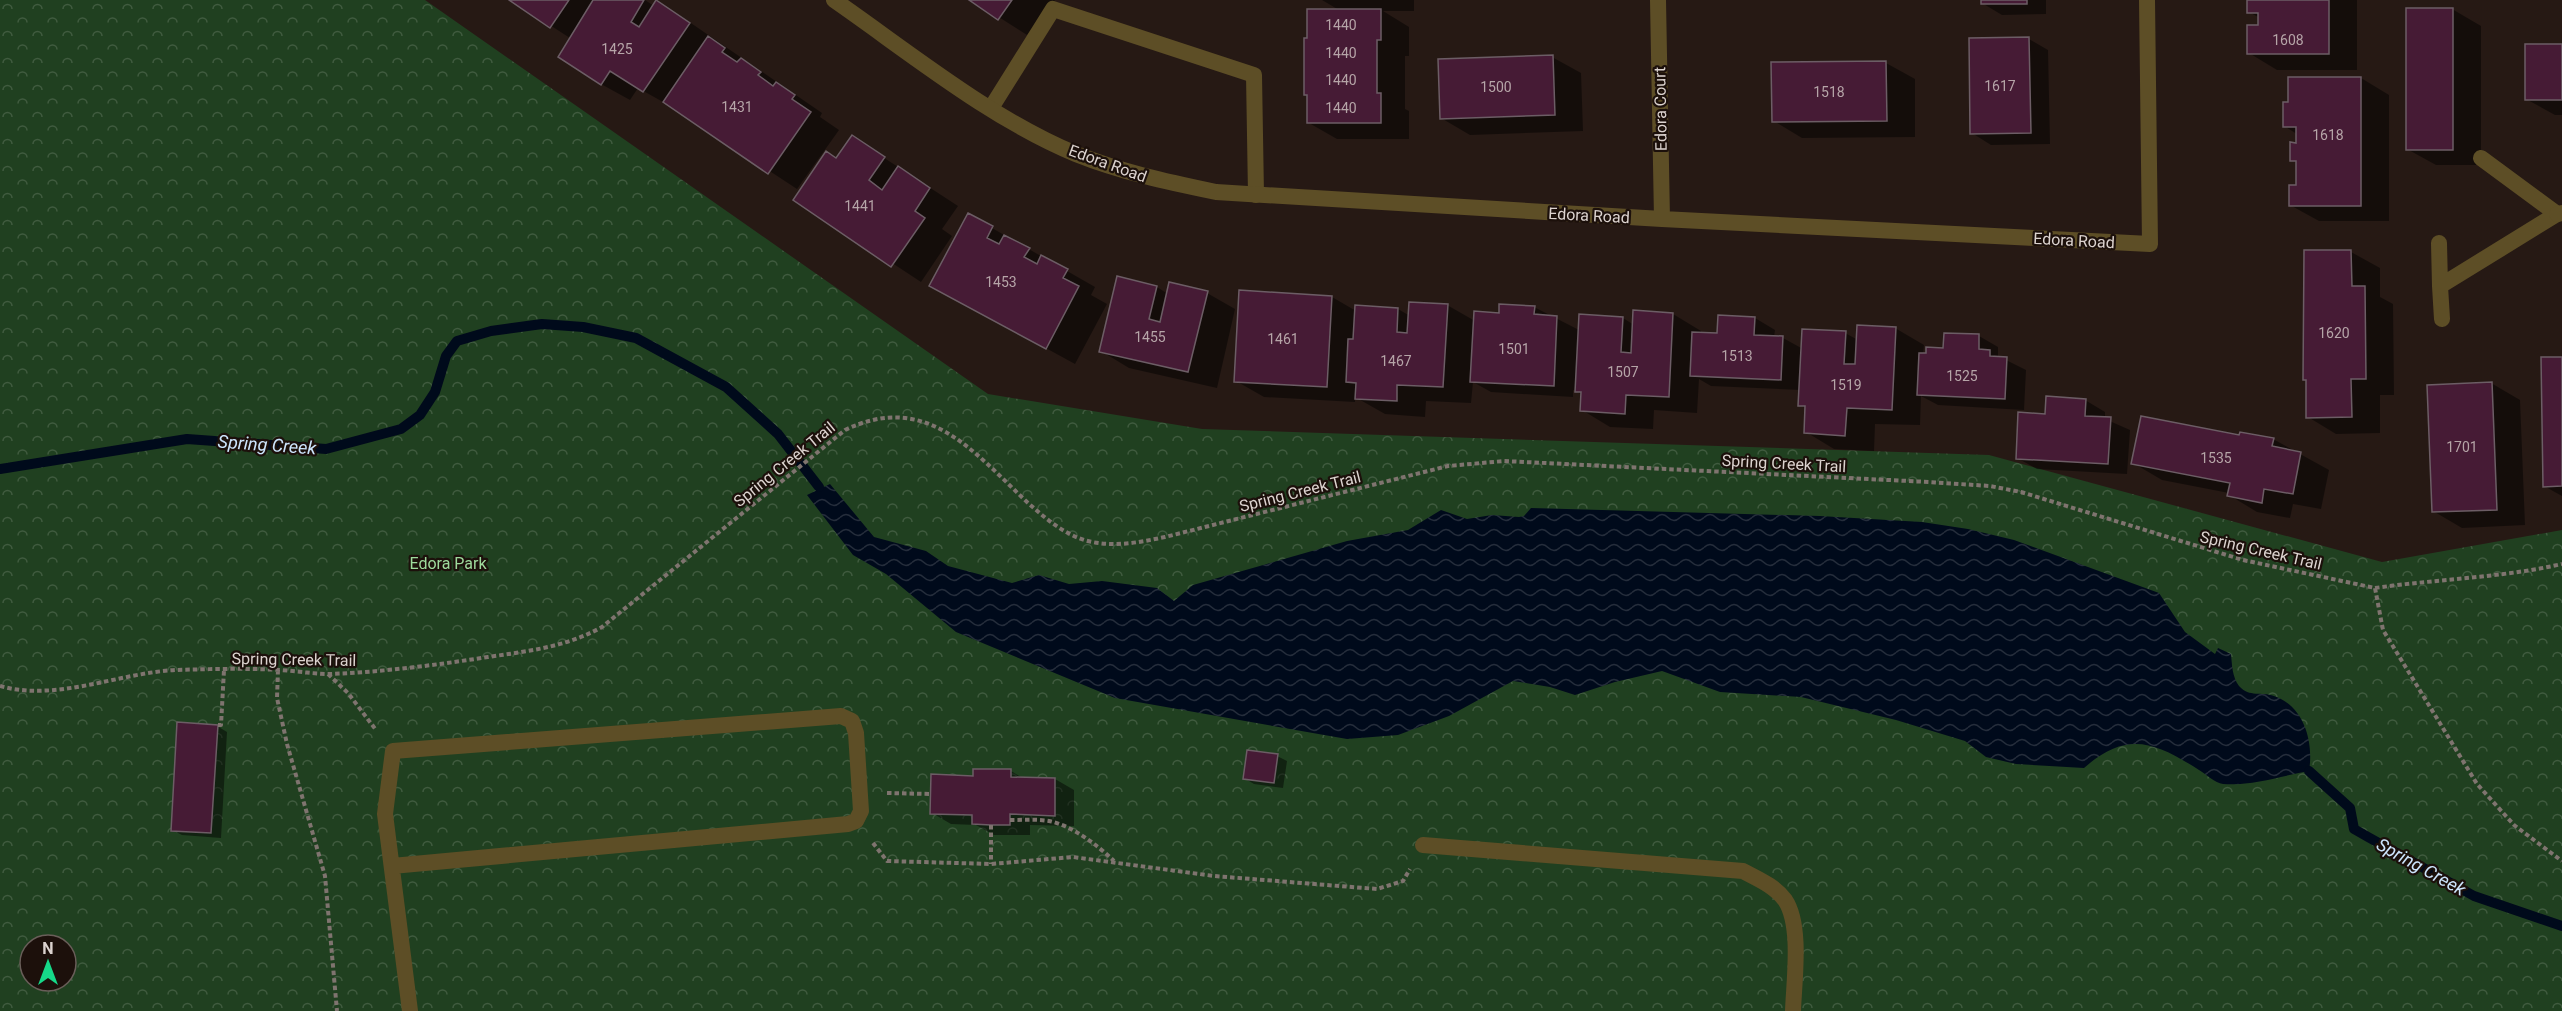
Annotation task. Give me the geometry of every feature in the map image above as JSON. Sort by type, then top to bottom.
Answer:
[{"type":"street","name":"Edora Road","points":[[834,0],[991,108],[1075,153],[1149,178],[1216,192],[1662,219],[2150,244],[2147,0]]},
{"type":"street","name":"Edora Court","points":[[1658,0],[1662,219]]},
{"type":"street","points":[[991,108],[1053,9],[1254,75],[1256,195]]},
{"type":"street","points":[[2440,286],[2560,213],[2481,158]]},
{"type":"street","points":[[2439,243],[2442,319]]},
{"type":"street","points":[[392,866],[848,824],[856,821],[861,811],[856,733],[852,721],[841,716],[393,751],[386,814],[392,866],[410,1011]]},
{"type":"street","points":[[1423,845],[1743,871],[1768,884],[1785,901],[1794,926],[1794,1011]]},
{"type":"path","name":"Spring Creek Trail","points":[[0,686],[33,691],[141,673],[278,670],[327,674],[455,662],[553,647],[578,640],[602,627],[845,430],[866,420],[902,417],[932,423],[949,432],[1042,516],[1065,532],[1092,542],[1128,544],[1165,537],[1448,466],[1504,461],[1990,486],[2052,501],[2116,524],[2243,560],[2375,588]]},
{"type":"path","points":[[2562,564],[2494,576],[2422,581],[2375,588],[2383,630],[2477,784],[2514,825],[2562,861]]},
{"type":"path","points":[[218,724],[221,724],[224,670]]},
{"type":"path","points":[[278,670],[277,698],[287,744],[325,876],[337,1011]]},
{"type":"path","points":[[327,674],[348,693],[393,751]]},
{"type":"path","points":[[860,791],[930,794]]},
{"type":"path","points":[[1010,820],[1048,821],[1063,826],[1103,851],[1114,861]]},
{"type":"path","points":[[856,821],[887,861],[991,864],[1073,857],[1214,876],[1377,889],[1403,881],[1423,845]]},
{"type":"path","points":[[991,825],[991,864]]},
{"type":"green space","name":"Edora Park","points":[[0,0],[425,0],[988,394],[1202,429],[1989,455],[2382,562],[2562,530],[2562,1011],[0,1011]]},
{"type":"water","points":[[830,484],[874,537],[926,551],[948,566],[1012,583],[1039,575],[1069,584],[1102,581],[1157,588],[1174,601],[1193,585],[1347,541],[1408,530],[1441,510],[1467,519],[1492,515],[1519,517],[1524,516],[1531,508],[1820,516],[1922,522],[1968,529],[2014,540],[2159,593],[2185,632],[2215,654],[2218,648],[2231,654],[2235,679],[2243,690],[2274,696],[2284,701],[2300,716],[2310,748],[2309,771],[2256,782],[2223,784],[2169,753],[2141,744],[2114,748],[2084,768],[2016,764],[1986,757],[1965,741],[1896,720],[1801,697],[1720,692],[1662,671],[1615,682],[1575,695],[1550,687],[1513,681],[1449,716],[1398,735],[1347,739],[1115,698],[956,632],[886,574],[853,555],[807,495]]},
{"type":"building","points":[[509,0],[569,0],[550,28]]},
{"type":"building","points":[[593,0],[644,0],[631,22],[639,27],[656,0],[690,23],[643,92],[610,71],[601,85],[558,57]]},
{"type":"building","points":[[969,0],[1012,0],[998,20]]},
{"type":"building","points":[[1981,0],[2027,0],[2027,4],[1981,4]]},
{"type":"building","points":[[2247,0],[2329,0],[2329,54],[2247,54],[2247,25],[2258,25],[2258,13],[2247,13]]},
{"type":"building","points":[[2406,8],[2453,8],[2453,150],[2406,150]]},
{"type":"building","points":[[1307,9],[1381,9],[1381,40],[1377,40],[1377,93],[1381,93],[1381,123],[1307,123],[1307,95],[1304,95],[1304,38],[1307,38]]},
{"type":"building","points":[[708,36],[725,48],[722,52],[737,62],[741,58],[761,72],[758,75],[773,86],[776,82],[795,95],[792,99],[811,112],[768,174],[663,102]]},
{"type":"building","points":[[2029,37],[2031,133],[1970,134],[1969,38]]},
{"type":"building","points":[[2525,44],[2562,44],[2562,100],[2525,100]]},
{"type":"building","points":[[1553,55],[1555,115],[1440,119],[1438,59]]},
{"type":"building","points":[[1886,61],[1887,121],[1772,122],[1771,62]]},
{"type":"building","points":[[2288,77],[2361,77],[2361,206],[2289,206],[2289,185],[2296,185],[2296,161],[2290,161],[2290,142],[2296,143],[2296,127],[2283,127],[2283,102],[2288,102]]},
{"type":"building","points":[[852,135],[885,157],[869,180],[882,190],[898,166],[930,188],[915,211],[925,218],[891,267],[793,200],[826,151],[836,158]]},
{"type":"building","points":[[968,213],[993,226],[987,238],[999,244],[1004,235],[1030,248],[1024,257],[1037,264],[1041,255],[1068,269],[1063,278],[1079,286],[1046,349],[929,286]]},
{"type":"building","points":[[2304,250],[2351,250],[2352,286],[2365,286],[2366,379],[2351,379],[2352,417],[2306,418],[2306,380],[2303,380]]},
{"type":"building","points":[[1117,276],[1157,286],[1149,319],[1160,322],[1169,282],[1208,291],[1188,372],[1099,352]]},
{"type":"building","points":[[1239,290],[1332,296],[1327,387],[1234,382]]},
{"type":"building","points":[[1409,302],[1448,304],[1443,387],[1397,385],[1397,401],[1355,399],[1356,383],[1346,382],[1348,339],[1353,339],[1355,305],[1398,308],[1397,332],[1407,333]]},
{"type":"building","points":[[1499,304],[1535,306],[1534,314],[1557,316],[1554,386],[1470,382],[1474,311],[1499,313]]},
{"type":"building","points":[[1633,310],[1673,313],[1669,397],[1626,395],[1625,414],[1580,411],[1581,392],[1575,392],[1579,314],[1623,317],[1621,352],[1631,353]]},
{"type":"building","points":[[1718,315],[1755,317],[1754,335],[1783,336],[1781,380],[1690,376],[1692,332],[1717,333]]},
{"type":"building","points":[[1857,325],[1896,327],[1892,410],[1847,408],[1845,436],[1804,433],[1805,406],[1798,406],[1802,329],[1846,331],[1844,364],[1855,364]]},
{"type":"building","points":[[1944,333],[1979,334],[1979,349],[1990,350],[1990,356],[2007,357],[2005,399],[1917,395],[1919,353],[1926,353],[1926,347],[1943,348]]},
{"type":"building","points":[[2541,357],[2562,357],[2562,486],[2543,487]]},
{"type":"building","points":[[2492,382],[2497,510],[2432,512],[2427,385]]},
{"type":"building","points":[[2046,396],[2086,399],[2085,416],[2111,417],[2108,464],[2016,459],[2018,412],[2045,414]]},
{"type":"building","points":[[2141,416],[2239,435],[2240,432],[2274,438],[2272,446],[2301,452],[2293,494],[2264,489],[2262,503],[2227,496],[2230,483],[2131,464]]},
{"type":"building","points":[[177,722],[218,725],[211,833],[171,831]]},
{"type":"building","points":[[1247,750],[1278,754],[1274,783],[1243,779]]},
{"type":"building","points":[[973,769],[1011,769],[1011,777],[1055,778],[1055,816],[1010,814],[1010,825],[991,825],[972,824],[972,815],[930,814],[931,774],[973,776]]},
{"type":"waterway","name":"Spring Creek","points":[[0,469],[187,439],[326,449],[401,429],[420,415],[435,392],[446,356],[457,341],[491,331],[542,324],[583,327],[636,338],[726,387],[778,434],[819,487]]},
{"type":"waterway","name":"Spring Creek","points":[[2309,771],[2350,808],[2354,829],[2474,896],[2562,926]]}]
